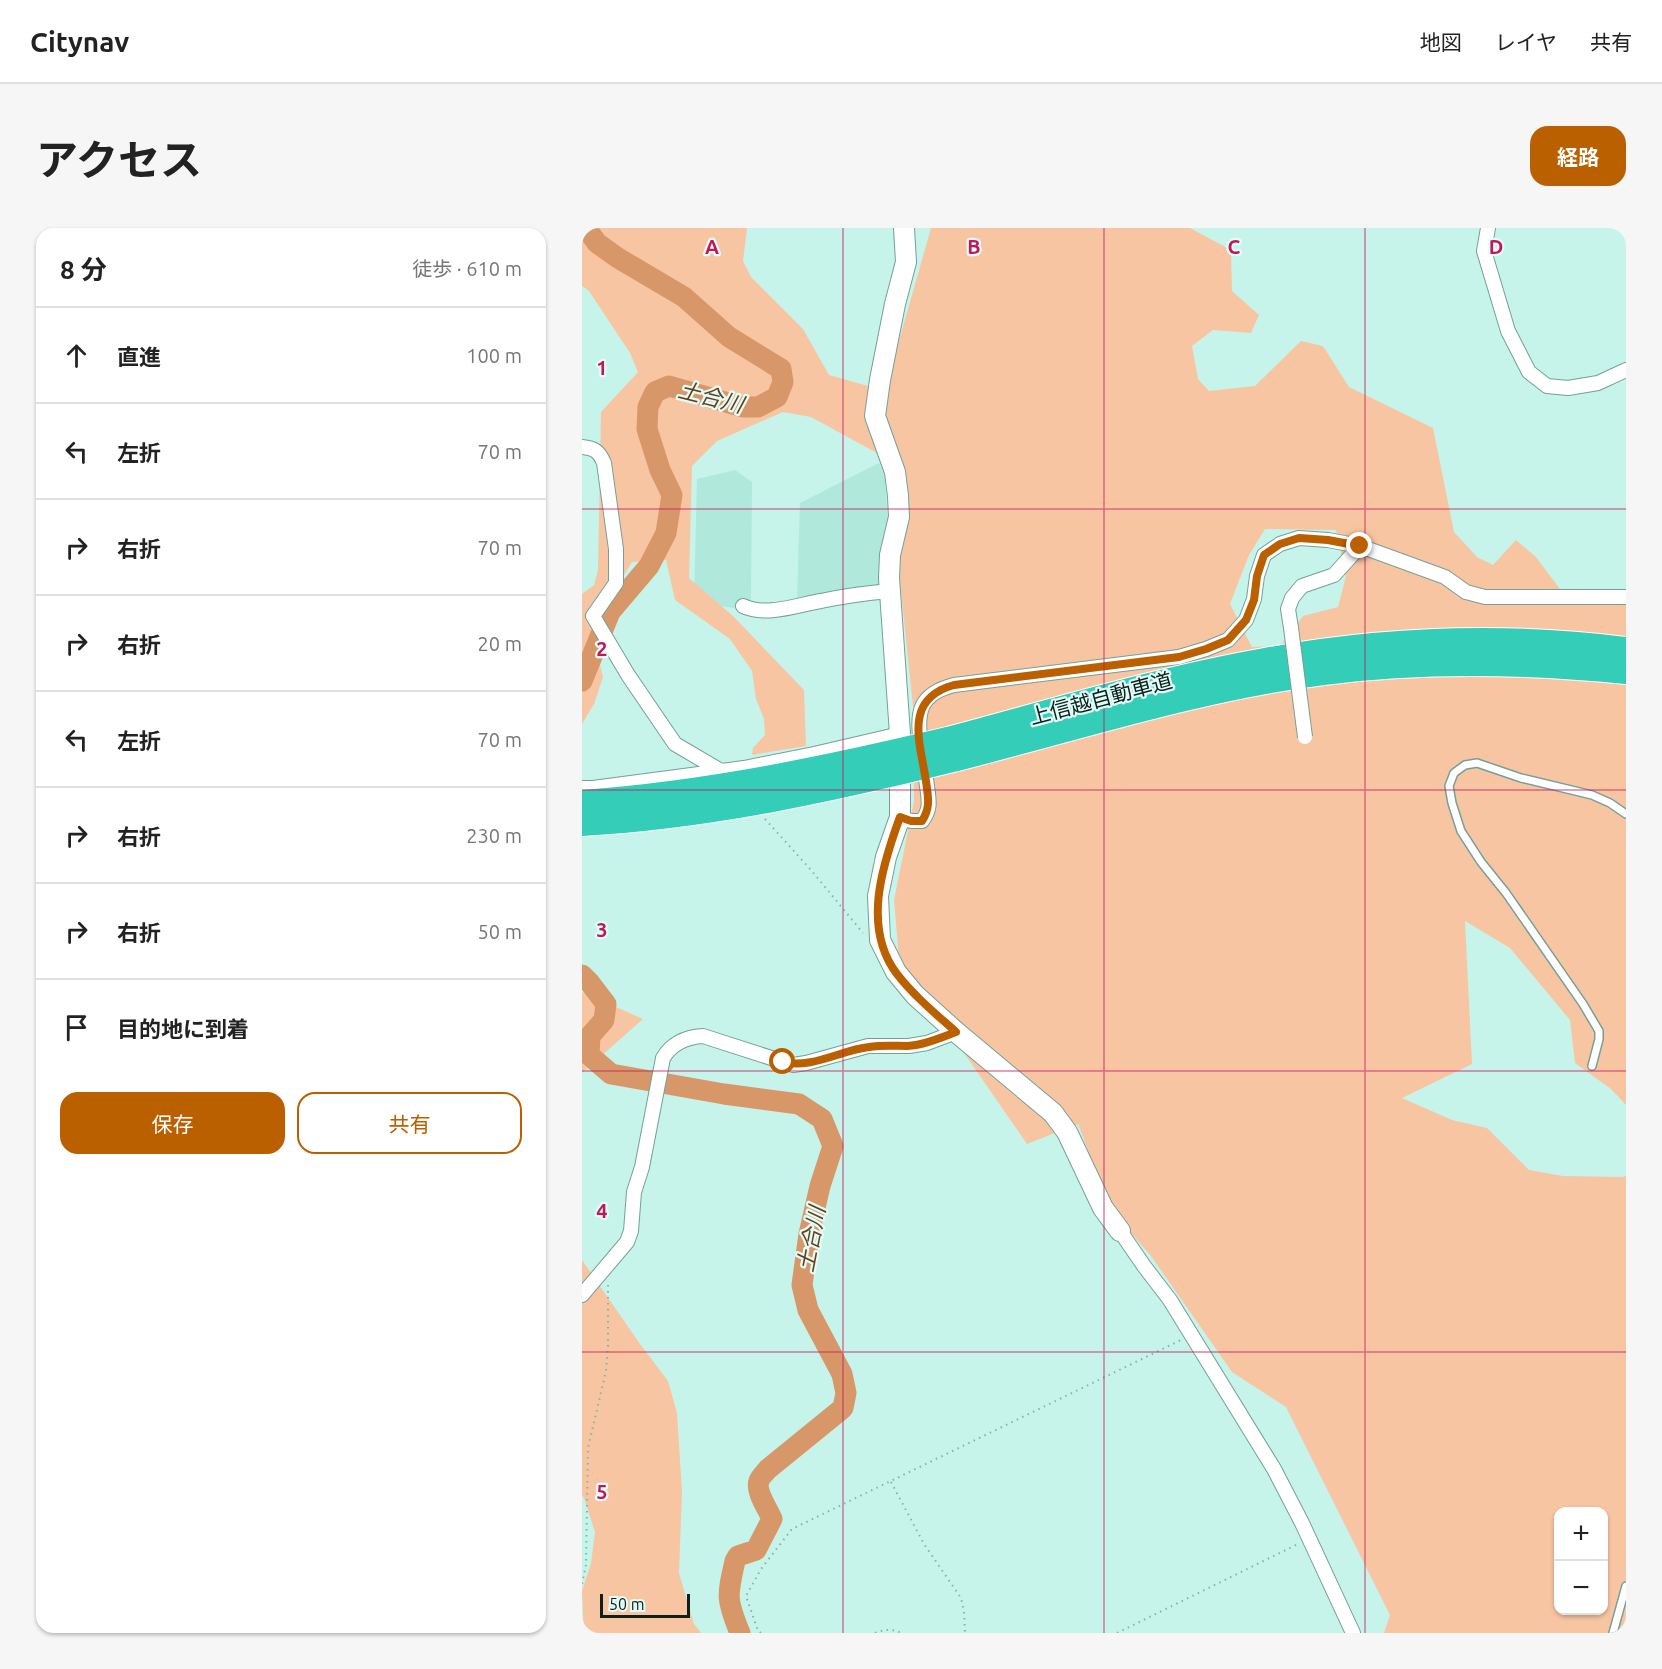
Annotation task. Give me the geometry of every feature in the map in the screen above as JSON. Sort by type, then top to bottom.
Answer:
[{"type":"highway","name":"上信越自動車道","points":[[582,823],[658,816],[766,801],[826,789],[1208,672],[1317,652],[1371,646],[1484,641],[1541,642],[1626,650]]},
{"type":"highway","name":"上信越自動車道","points":[[582,803],[697,791],[836,766],[950,750],[1213,692],[1322,672],[1485,662],[1540,663],[1626,671]]},
{"type":"street","points":[[904,228],[906,262],[893,315],[875,416],[895,472],[899,517],[890,555],[890,591],[900,734],[900,817],[886,857],[878,896],[880,940],[896,972],[915,995],[1053,1113],[1067,1132],[1102,1208],[1170,1300],[1274,1468],[1353,1633]]},
{"type":"street","points":[[1488,228],[1484,251],[1508,331],[1529,372],[1547,386],[1568,388],[1598,382],[1626,370]]},
{"type":"street","points":[[582,447],[592,448],[600,453],[604,463],[616,549],[616,583],[593,616],[628,675],[675,744],[721,771]]},
{"type":"street","points":[[900,817],[911,821],[922,821],[928,813],[918,724],[920,709],[931,695],[941,688],[1179,657],[1228,640],[1246,620],[1254,600],[1257,576],[1264,555],[1280,544],[1299,538],[1360,546],[1445,577],[1466,592],[1485,597],[1626,597]]},
{"type":"street","points":[[1305,737],[1288,609],[1292,598],[1302,586],[1334,575],[1360,546]]},
{"type":"street","points":[[743,606],[753,611],[790,608],[821,600],[890,591]]},
{"type":"street","points":[[582,788],[744,768],[900,734]]},
{"type":"street","points":[[582,1295],[627,1242],[631,1231],[634,1192],[642,1167],[663,1058],[677,1042],[703,1036],[794,1065],[868,1047],[927,1043],[956,1032]]},
{"type":"lane","points":[[1592,1066],[1599,1031],[1548,953],[1506,893],[1480,862],[1461,831],[1449,786],[1454,773],[1465,765],[1477,762],[1521,778],[1592,795],[1626,814]]},
{"type":"lane","points":[[1613,1633],[1626,1586]]},
{"type":"path","points":[[758,812],[811,870],[864,935],[880,940]]},
{"type":"path","points":[[582,1584],[586,1565],[588,1448],[606,1371],[608,1264]]},
{"type":"path","points":[[761,1633],[758,1631],[746,1596],[761,1569],[792,1529],[1181,1340]]},
{"type":"path","points":[[891,1482],[924,1544],[961,1598],[965,1633]]},
{"type":"path","points":[[1117,1633],[1298,1544]]},
{"type":"path","points":[[875,1633],[885,1630],[902,1633]]},
{"type":"shaded area","points":[[582,228],[747,228],[743,261],[751,277],[803,329],[829,375],[868,386],[887,383],[931,228],[1190,228],[1231,250],[1232,291],[1259,315],[1251,333],[1213,330],[1192,346],[1198,379],[1209,391],[1255,386],[1301,341],[1323,346],[1349,387],[1433,428],[1454,532],[1477,557],[1493,565],[1516,540],[1536,557],[1571,604],[1626,605],[1626,1105],[1611,1089],[1575,1063],[1570,1020],[1510,948],[1465,921],[1472,1064],[1402,1098],[1452,1120],[1487,1128],[1529,1170],[1563,1176],[1624,1177],[1626,1175],[1626,1633],[1384,1633],[1390,1615],[1286,1407],[1232,1372],[1151,1256],[1110,1209],[1078,1124],[1027,1144],[899,959],[894,900],[914,801],[914,716],[898,563],[902,475],[875,452],[811,417],[783,412],[717,441],[692,466],[689,578],[733,616],[804,690],[806,746],[752,755],[753,748],[765,735],[764,719],[756,699],[752,671],[730,639],[675,600],[666,560],[632,562],[591,628],[603,677],[594,704],[582,724],[582,594],[594,585],[598,570],[601,412],[638,372],[630,353],[589,291],[582,286]],"holes":[[[1265,529],[1336,530],[1346,576],[1338,607],[1303,616],[1280,646],[1252,647],[1230,604],[1249,555]]]},
{"type":"shaded area","points":[[879,463],[885,478],[888,523],[880,556],[882,587],[797,601],[800,503]]},
{"type":"shaded area","points":[[735,470],[752,482],[751,603],[734,608],[694,602],[697,479]]},
{"type":"shaded area","points":[[582,992],[643,1019],[582,1073]]},
{"type":"shaded area","points":[[582,1260],[668,1381],[677,1413],[682,1492],[679,1573],[694,1624],[701,1633],[584,1633],[582,1591],[591,1563],[595,1532],[582,1495]]},
{"type":"waterway","name":"土合川","points":[[582,681],[610,612],[649,566],[666,533],[672,495],[660,470],[647,429],[648,407],[655,392],[669,386],[743,407],[758,407],[777,397],[783,382],[781,369],[729,337],[684,297],[597,243],[586,228]]},
{"type":"waterway","name":"土合川","points":[[582,975],[606,1004],[604,1020],[590,1036],[589,1055],[611,1074],[724,1094],[799,1104],[822,1119],[833,1146],[820,1186],[809,1234],[802,1285],[808,1310],[842,1374],[846,1393],[843,1408],[768,1469],[760,1480],[758,1485],[760,1495],[772,1519],[756,1550],[738,1556],[735,1561],[729,1597],[740,1633]]},
{"type":"route","points":[[783,1062],[794,1065],[868,1047],[927,1043],[956,1032],[915,995],[896,972],[880,940],[878,896],[886,857],[900,817],[911,821],[922,821],[928,813],[918,724],[920,709],[931,695],[941,688],[954,685],[1179,657],[1206,649],[1228,640],[1246,620],[1254,600],[1257,576],[1264,555],[1280,544],[1299,538],[1360,546]]}]
